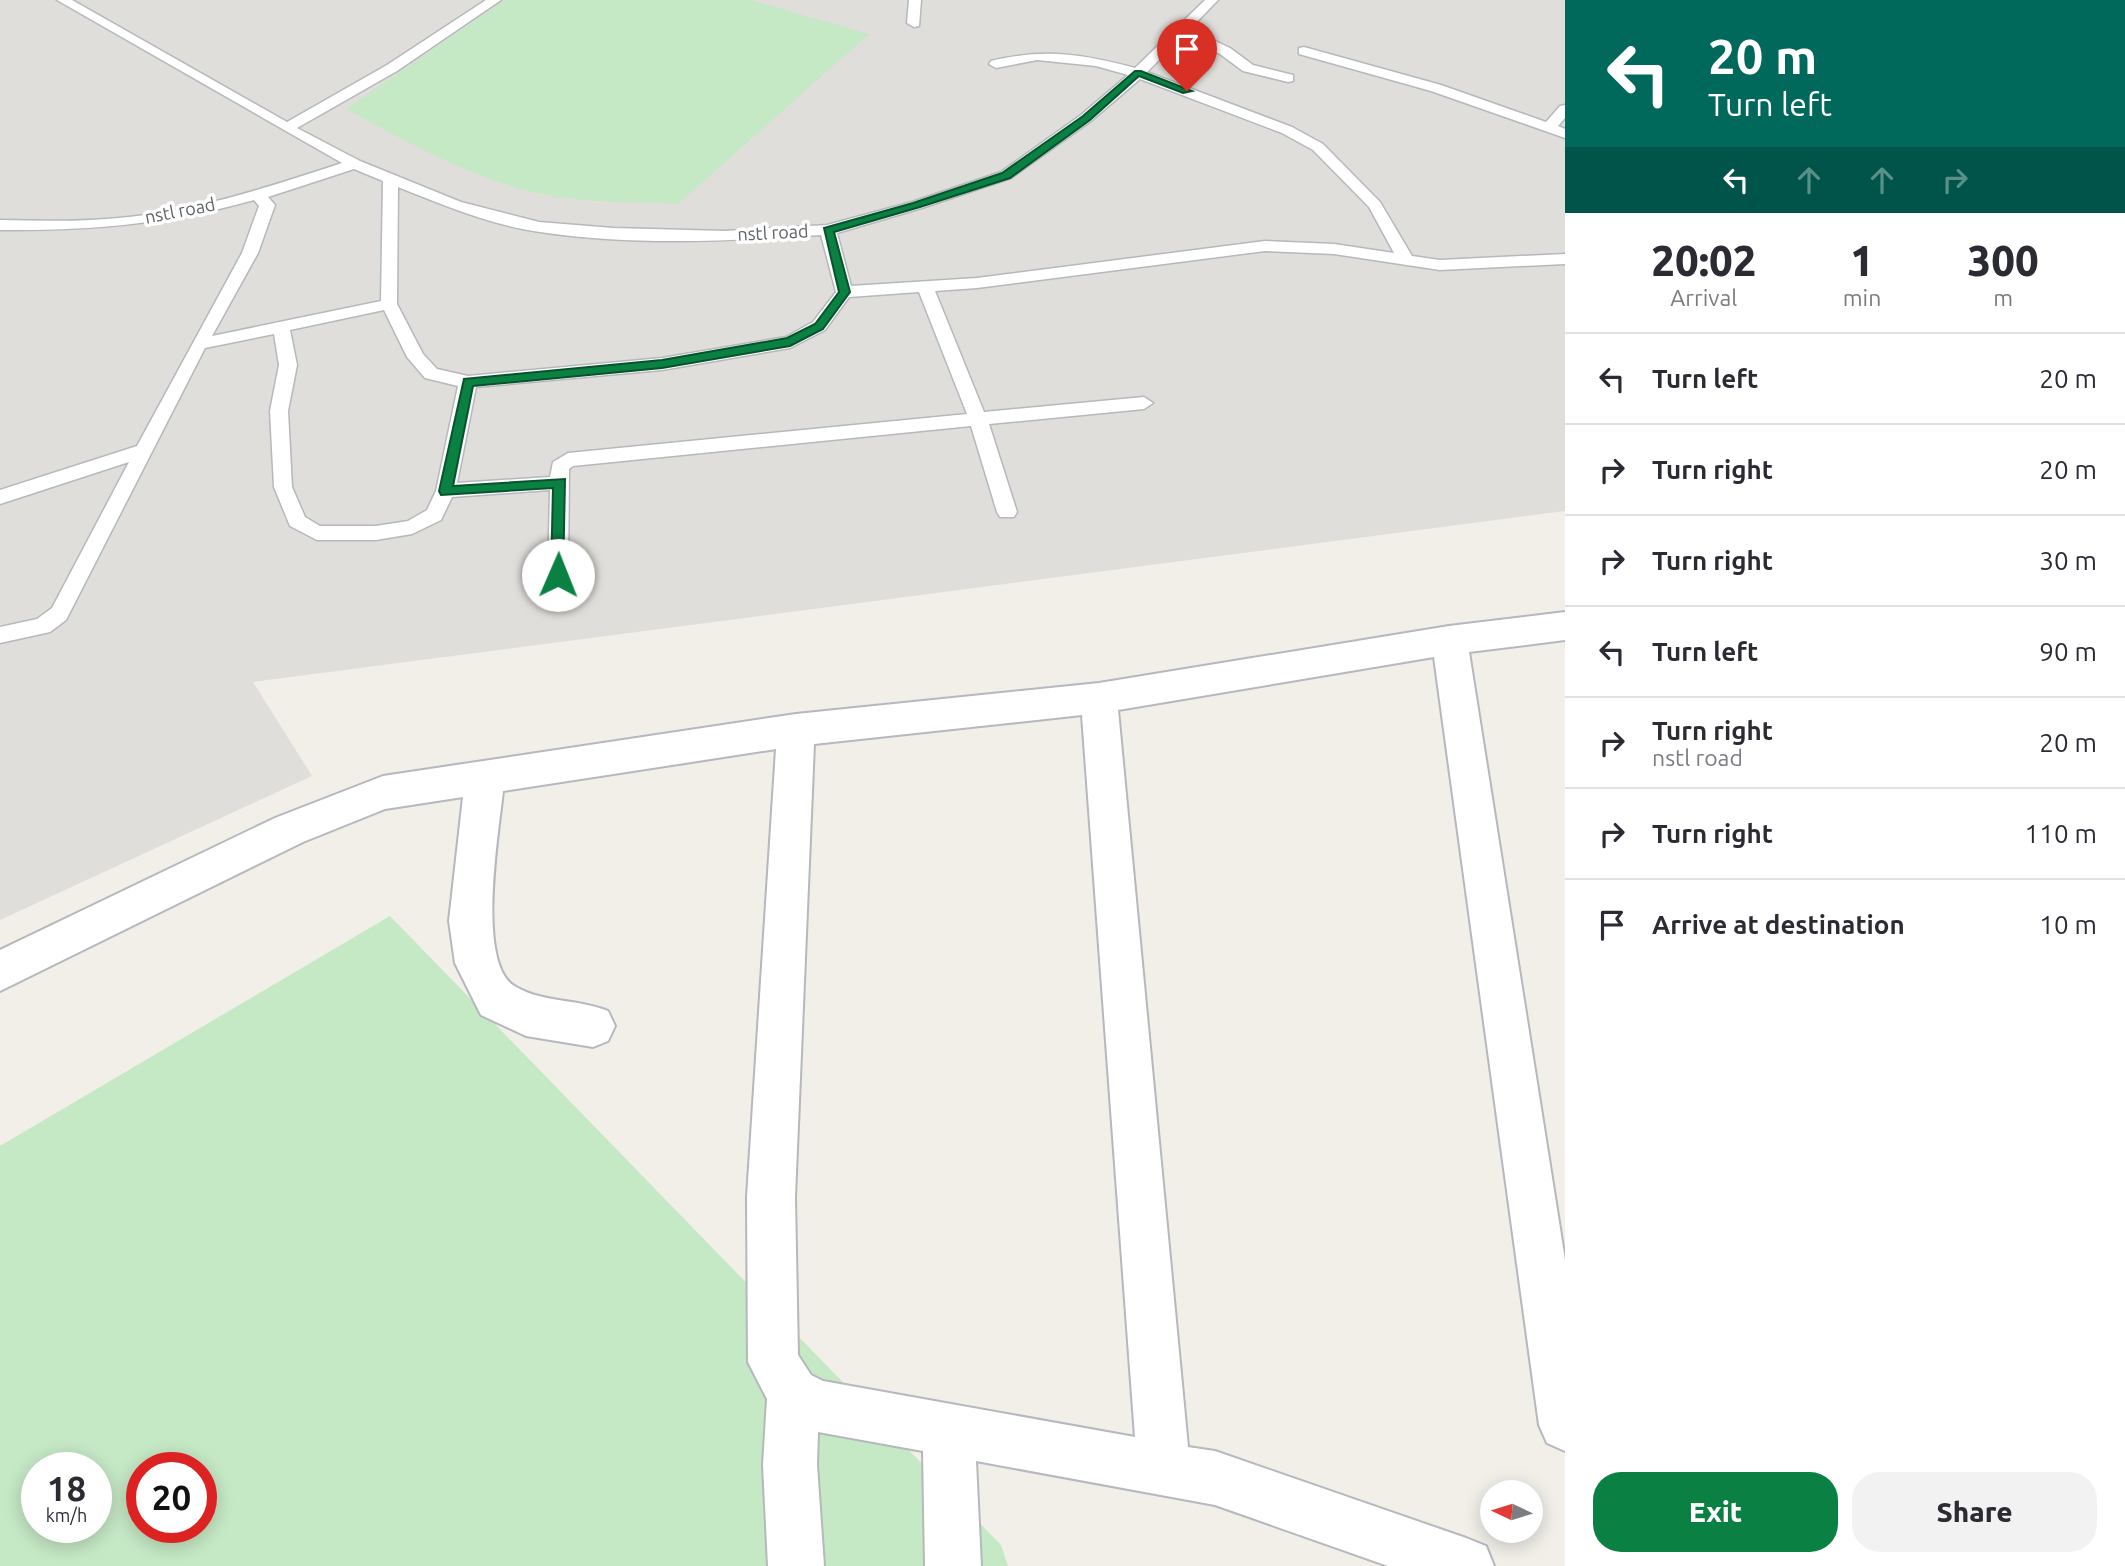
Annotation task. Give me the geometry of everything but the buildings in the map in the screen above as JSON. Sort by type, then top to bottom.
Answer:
[{"type":"street","points":[[0,971],[289,830],[383,793],[796,730],[1099,698],[1449,640],[1565,626]]},
{"type":"street","points":[[1449,640],[1565,1425]]},
{"type":"street","points":[[1099,698],[1164,1470]]},
{"type":"street","points":[[796,730],[771,1197],[773,1362],[793,1393],[817,1406],[1215,1479],[1466,1566]]},
{"type":"street","points":[[485,777],[470,921],[476,963],[496,1000],[526,1015],[593,1026]]},
{"type":"street","points":[[793,1393],[790,1465],[796,1566]]},
{"type":"street","points":[[949,1430],[953,1566]]},
{"type":"lane","name":"nstl road","points":[[62,0],[355,164],[456,205],[539,226],[613,233],[725,236],[828,230],[917,205],[1006,175],[1086,118],[1138,73],[1212,0]]},
{"type":"lane","points":[[288,127],[392,68],[495,0]]},
{"type":"lane","points":[[914,23],[915,0]]},
{"type":"lane","points":[[1180,30],[1225,51],[1248,68],[1288,78]]},
{"type":"lane","points":[[1304,51],[1373,69],[1565,134]]},
{"type":"lane","points":[[996,64],[1037,57],[1061,57],[1138,73],[1287,130],[1318,148],[1375,205],[1407,262]]},
{"type":"lane","points":[[1548,128],[1565,109]]},
{"type":"lane","name":"nstl road","points":[[0,225],[56,226],[149,219],[258,195],[355,164]]},
{"type":"lane","points":[[391,179],[388,240],[390,304],[416,358],[431,374],[468,382],[662,364],[790,342],[819,326],[844,292]]},
{"type":"lane","points":[[0,635],[43,626],[59,614],[199,344],[250,253],[266,215],[267,205],[258,195]]},
{"type":"lane","points":[[828,230],[844,292]]},
{"type":"lane","points":[[844,292],[977,283],[1265,246],[1334,249],[1440,265],[1565,259]]},
{"type":"lane","points":[[925,287],[978,419],[1007,512]]},
{"type":"lane","points":[[199,344],[390,304]]},
{"type":"lane","points":[[281,327],[288,365],[279,411],[278,447],[283,487],[297,521],[317,533],[376,533],[412,527],[434,515],[446,491],[468,382]]},
{"type":"lane","points":[[558,575],[560,467],[576,458],[1144,403]]},
{"type":"lane","points":[[0,497],[144,450]]},
{"type":"lane","points":[[446,491],[560,482]]},
{"type":"shaded area","points":[[0,0],[1565,0],[1565,511],[253,682],[312,776],[0,920]]},
{"type":"green space","points":[[505,0],[751,0],[869,34],[678,204],[579,200],[507,185],[452,163],[346,109]]},
{"type":"green space","points":[[390,916],[1001,1545],[1008,1566],[0,1566],[0,1146]]},
{"type":"route","points":[[558,575],[560,482],[446,491],[468,382],[662,364],[790,342],[819,326],[844,292],[828,230],[917,205],[1006,175],[1086,118],[1138,73],[1187,91]]}]
